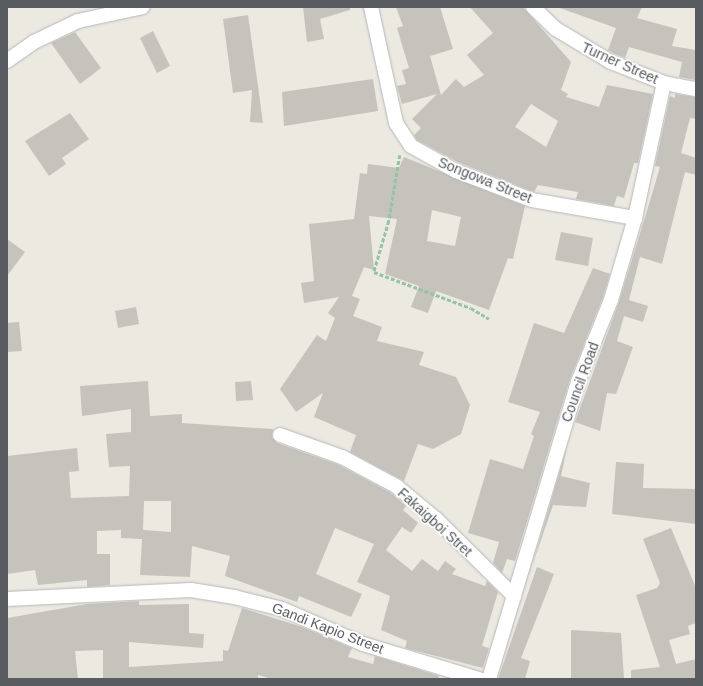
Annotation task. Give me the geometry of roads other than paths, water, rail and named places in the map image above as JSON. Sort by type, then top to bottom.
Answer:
[{"type":"street","points":[[7,61],[34,42],[78,21],[143,7]]},
{"type":"street","name":"Songowa Street","points":[[371,7],[396,123],[411,146],[456,171],[532,200],[635,218]]},
{"type":"street","name":"Turner Street","points":[[533,7],[581,46],[664,82],[696,89]]},
{"type":"street","name":"Council Road","points":[[489,679],[578,382],[607,311],[635,218],[664,82]]},
{"type":"street","name":"Fakaigboi Stret","points":[[280,435],[342,457],[396,486],[436,519],[514,596]]},
{"type":"street","name":"Gandi Kapio Street","points":[[7,599],[67,594],[191,590],[234,597],[282,609],[363,644],[480,679]]}]
